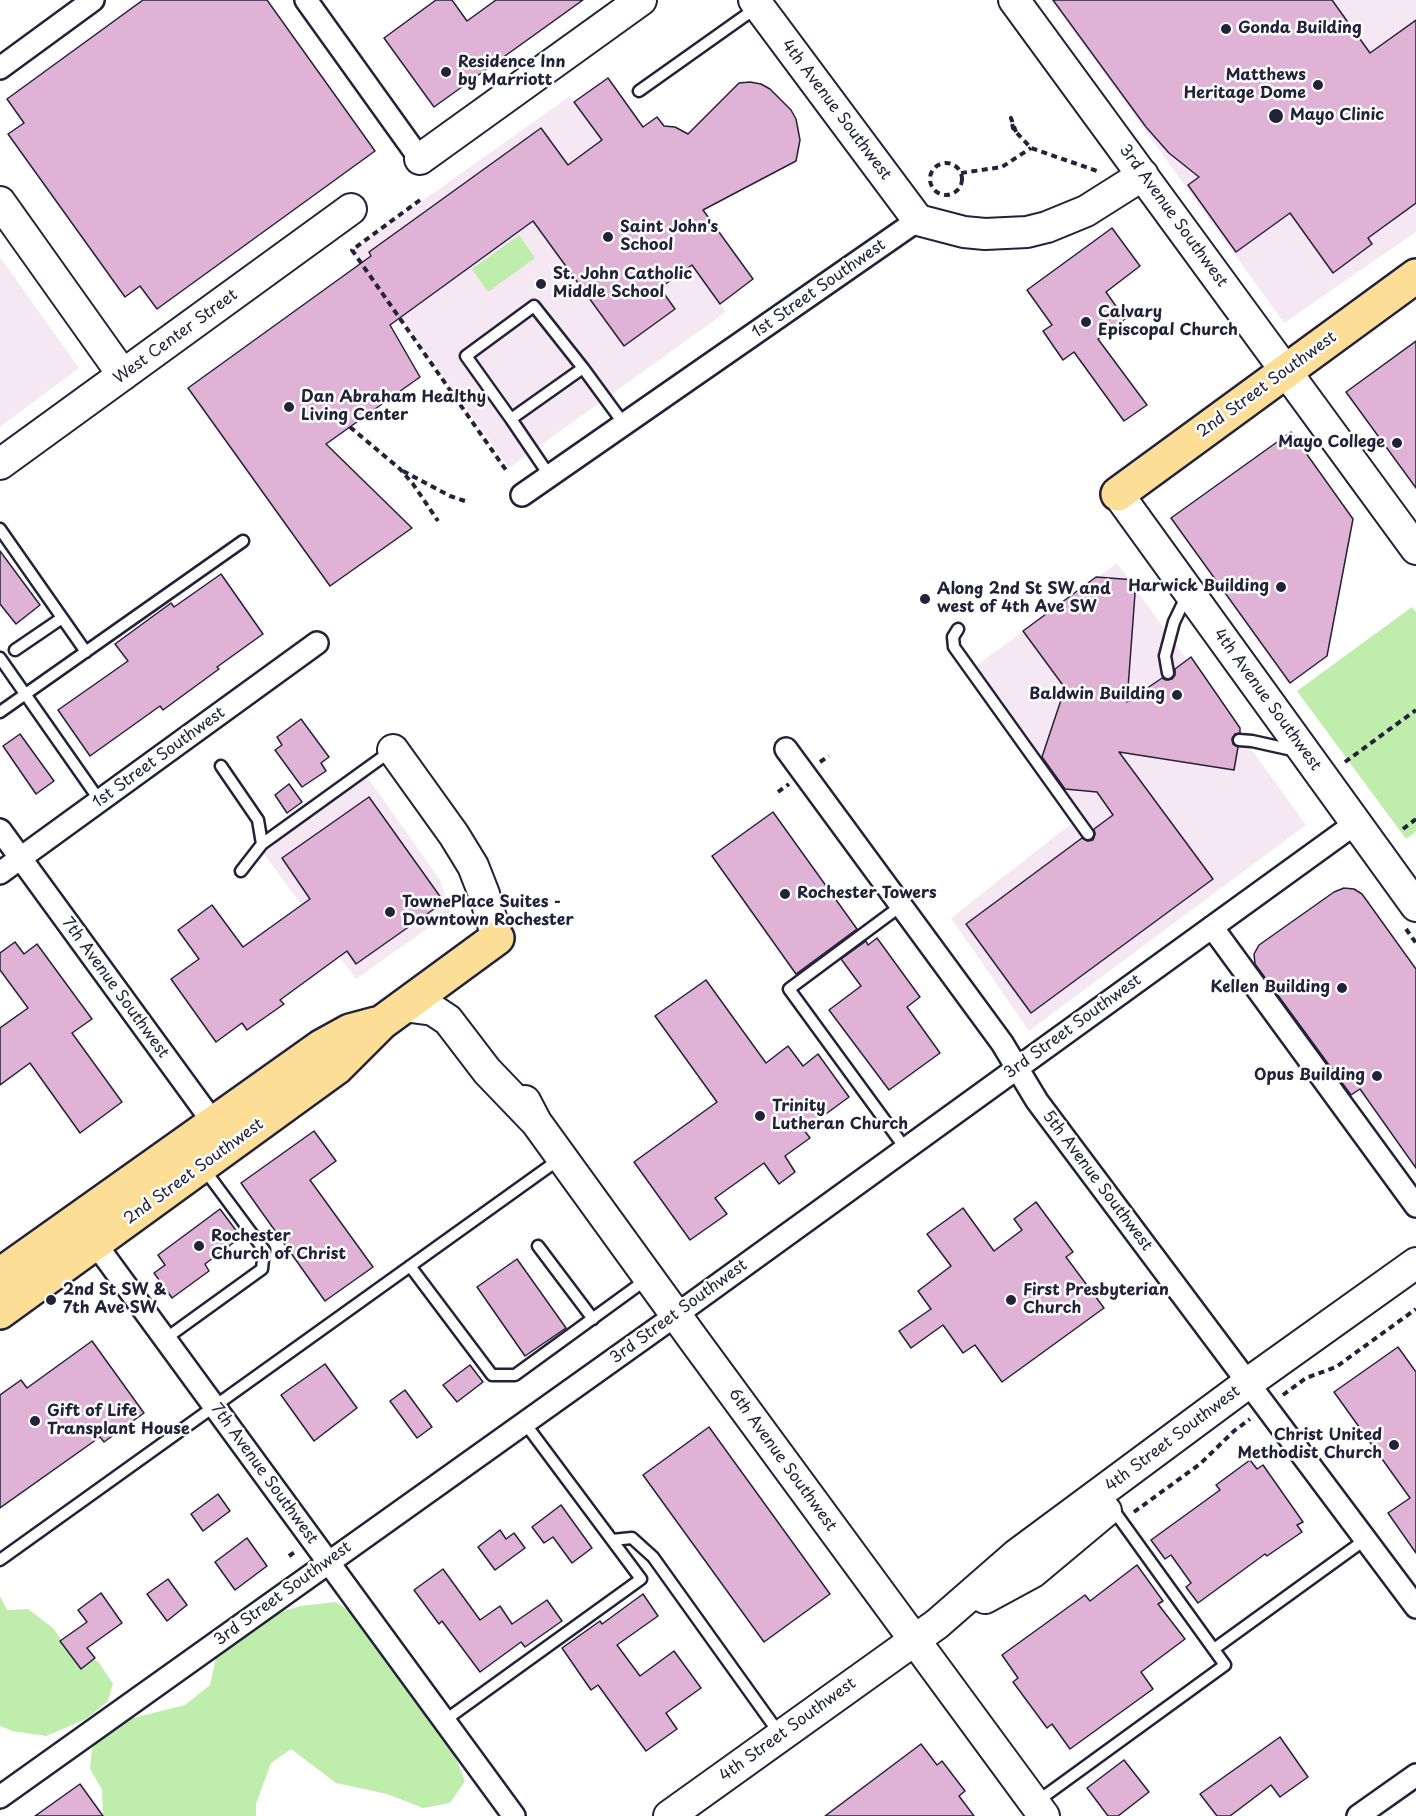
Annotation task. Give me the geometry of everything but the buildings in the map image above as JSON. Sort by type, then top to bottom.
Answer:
[{"type":"main road","name":"2nd Street Southwest","points":[[1118,494],[1416,276]]},
{"type":"main road","name":"2nd Street Southwest","points":[[0,1312],[86,1232],[222,1135],[321,1047],[350,1031],[392,1014],[497,938]]},
{"type":"main road","name":"2nd Street Southwest","points":[[0,1275],[86,1232],[202,1166],[222,1135]]},
{"type":"street","points":[[0,68],[93,0]]},
{"type":"street","points":[[306,0],[420,159],[641,0]]},
{"type":"street","name":"3rd Avenue Southwest","points":[[1014,0],[1416,549]]},
{"type":"street","name":"4th Avenue Southwest","points":[[757,3],[918,220]]},
{"type":"street","points":[[918,220],[964,232],[985,234],[1027,232],[1086,211],[1143,175]]},
{"type":"street","points":[[0,202],[123,375]]},
{"type":"street","name":"West Center Street","points":[[0,464],[351,209]]},
{"type":"street","name":"1st Street Southwest","points":[[522,495],[918,220]]},
{"type":"street","name":"4th Avenue Southwest","points":[[1118,494],[1416,906]]},
{"type":"street","name":"1st Street Southwest","points":[[0,873],[317,643]]},
{"type":"street","name":"5th Avenue Southwest","points":[[786,749],[1002,1043],[1037,1101],[1416,1607]]},
{"type":"street","points":[[393,750],[428,798],[472,866],[484,894],[497,938]]},
{"type":"street","name":"3rd Street Southwest","points":[[0,1797],[676,1315],[1356,823]]},
{"type":"street","name":"7th Avenue Southwest","points":[[0,830],[222,1135]]},
{"type":"street","points":[[1212,927],[1416,1206]]},
{"type":"street","name":"6th Avenue Southwest","points":[[392,1014],[433,1010],[448,1020],[487,1071],[530,1111],[676,1315],[926,1632],[1040,1810]]},
{"type":"street","name":"7th Avenue Southwest","points":[[86,1232],[514,1816]]},
{"type":"street","name":"4th Street Southwest","points":[[926,1632],[1033,1572],[1116,1515],[1416,1263]]},
{"type":"street","name":"4th Street Southwest","points":[[669,1816],[926,1632],[1016,1555],[1258,1396],[1416,1287]]},
{"type":"street","points":[[1358,1816],[1416,1774]]},
{"type":"lane","points":[[639,91],[757,3]]},
{"type":"lane","points":[[549,475],[466,356],[534,306],[624,424]]},
{"type":"lane","points":[[512,419],[583,368]]},
{"type":"lane","points":[[0,529],[86,652]]},
{"type":"lane","points":[[0,712],[243,541]]},
{"type":"lane","points":[[1168,674],[1166,656],[1174,622],[1189,592]]},
{"type":"lane","points":[[15,650],[62,618]]},
{"type":"lane","points":[[958,629],[953,637],[954,647],[1088,834]]},
{"type":"lane","points":[[0,658],[100,801]]},
{"type":"lane","points":[[1239,741],[1252,741],[1305,753]]},
{"type":"lane","points":[[241,872],[262,844],[393,750]]},
{"type":"lane","points":[[221,766],[258,820],[262,844]]},
{"type":"lane","points":[[902,905],[789,989],[905,1148]]},
{"type":"lane","points":[[0,1560],[562,1158]]},
{"type":"lane","points":[[165,1339],[262,1269],[264,1250],[202,1166]]},
{"type":"lane","points":[[538,1246],[593,1319]]},
{"type":"lane","points":[[410,1266],[492,1375],[515,1376],[649,1277]]},
{"type":"lane","points":[[444,1721],[641,1580],[524,1422]]},
{"type":"lane","points":[[1040,1810],[1225,1665],[1116,1515]]},
{"type":"lane","points":[[612,1540],[632,1538],[653,1557],[781,1736]]},
{"type":"lane","points":[[1214,1649],[1365,1539]]},
{"type":"path","points":[[1016,132],[1031,148],[1097,171]]},
{"type":"path","points":[[961,173],[1002,167],[1031,148]]},
{"type":"path","points":[[942,163],[954,165],[961,173],[962,183],[952,194],[940,194],[932,187],[930,176],[932,171],[942,163]]},
{"type":"path","points":[[420,200],[352,250],[508,473]]},
{"type":"path","points":[[350,427],[400,469],[438,521]]},
{"type":"path","points":[[400,469],[450,496],[465,501]]},
{"type":"path","points":[[1345,762],[1416,710]]},
{"type":"path","points":[[1403,829],[1416,819]]},
{"type":"path","points":[[1116,1515],[1200,1464],[1234,1431],[1258,1396],[1336,1367],[1416,1309]]},
{"type":"shaded area","name":"Mayo Clinic","points":[[1051,0],[1416,0],[1416,232],[1284,323]]},
{"type":"shaded area","name":"St. John Catholic Middle School","points":[[570,96],[726,312],[509,468],[353,250]]},
{"type":"shaded area","points":[[0,257],[79,368],[0,427]]},
{"type":"shaded area","points":[[1117,563],[1306,825],[1029,1031],[951,918],[1082,815],[970,670]]},
{"type":"shaded area","points":[[363,771],[440,880],[451,912],[356,979],[258,846]]},
{"type":"green space","points":[[519,235],[535,258],[488,292],[472,269]]},
{"type":"green space","points":[[1412,607],[1416,612],[1416,832],[1406,839],[1297,691]]},
{"type":"green space","points":[[0,1596],[7,1610],[28,1609],[53,1628],[70,1652],[98,1661],[113,1684],[108,1701],[86,1719],[46,1736],[13,1731],[0,1726]]},
{"type":"green space","points":[[336,1602],[360,1618],[451,1746],[465,1781],[450,1803],[423,1808],[387,1794],[336,1783],[291,1749],[271,1763],[256,1804],[256,1816],[103,1816],[102,1790],[90,1769],[92,1748],[117,1722],[185,1705],[210,1685],[216,1658],[265,1616],[301,1606]]},
{"type":"place","name":"Gonda Building","points":[[1226,29]]},
{"type":"place","name":"Residence Inn by Marriott","points":[[446,72]]},
{"type":"place","name":"Matthews Heritage Dome","points":[[1318,85]]},
{"type":"place","name":"Mayo Clinic","points":[[1276,116]]},
{"type":"place","name":"Saint John's School","points":[[608,237]]},
{"type":"place","name":"St. John Catholic Middle School","points":[[541,284]]},
{"type":"place","name":"Calvary Episcopal Church","points":[[1086,322]]},
{"type":"place","name":"Dan Abraham Healthy Living Center","points":[[289,407]]},
{"type":"place","name":"Mayo College","points":[[1397,443]]},
{"type":"place","name":"Harwick Building","points":[[1281,587]]},
{"type":"place","name":"Along 2nd St SW and west of 4th Ave SW","points":[[925,599]]},
{"type":"place","name":"Baldwin Building","points":[[1177,695]]},
{"type":"place","name":"Rochester Towers","points":[[785,894]]},
{"type":"place","name":"TownePlace Suites - Downtown Rochester","points":[[390,912]]},
{"type":"place","name":"Kellen Building","points":[[1342,988]]},
{"type":"place","name":"Opus Building","points":[[1377,1076]]},
{"type":"place","name":"Trinity Lutheran Church","points":[[760,1116]]},
{"type":"place","name":"Rochester Church of Christ","points":[[199,1246]]},
{"type":"place","name":"2nd St SW & 7th Ave SW","points":[[51,1300]]},
{"type":"place","name":"First Presbyterian Church","points":[[1011,1300]]},
{"type":"place","name":"Gift of Life Transplant House","points":[[35,1421]]},
{"type":"place","name":"Christ United Methodist Church","points":[[1394,1445]]}]
